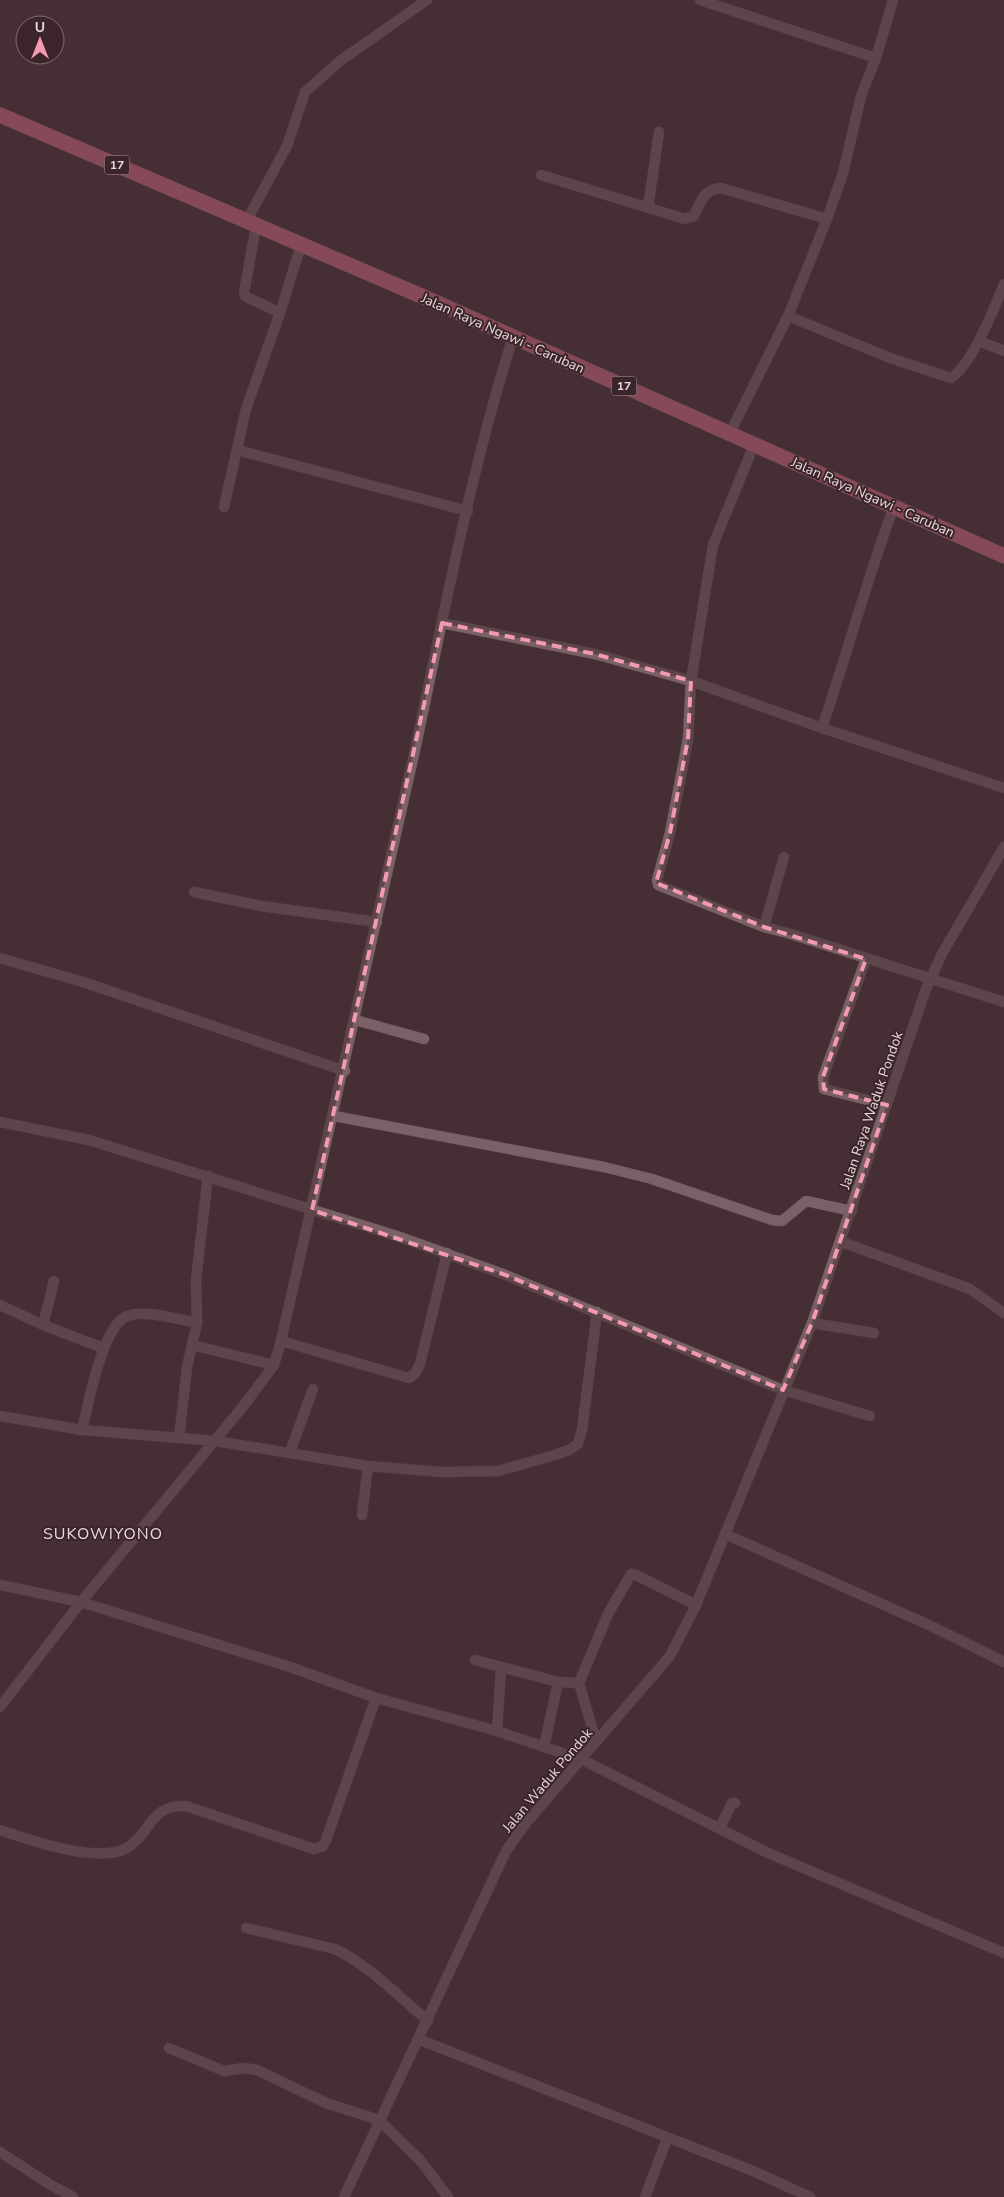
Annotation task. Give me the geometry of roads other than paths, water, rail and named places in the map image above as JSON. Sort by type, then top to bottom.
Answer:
[{"type":"highway","name":"Jalan Raya Ngawi - Caruban","points":[[0,115],[514,337],[1004,556]]},
{"type":"street","points":[[280,313],[245,296],[244,221],[287,146],[305,92],[340,61],[427,0]]},
{"type":"street","points":[[700,0],[876,58]]},
{"type":"street","points":[[730,433],[788,316],[827,218],[843,173],[861,96],[876,58],[893,0]]},
{"type":"street","points":[[648,208],[660,132]]},
{"type":"street","points":[[541,174],[648,208],[690,219],[705,192],[711,188],[720,188],[827,218]]},
{"type":"street","points":[[224,507],[246,409],[280,313],[301,245]]},
{"type":"street","points":[[788,316],[828,334],[951,378],[958,374],[979,341],[1004,284]]},
{"type":"street","points":[[0,1707],[81,1602],[216,1441],[274,1366],[345,1071],[468,511],[504,368],[514,337]]},
{"type":"street","points":[[979,341],[1004,350]]},
{"type":"street","points":[[754,445],[713,545],[691,681],[688,739],[670,833],[657,880],[658,885],[764,927],[1004,1002]]},
{"type":"street","points":[[237,450],[468,511]]},
{"type":"street","points":[[822,728],[852,638],[875,558],[894,506]]},
{"type":"street","points":[[442,623],[595,654],[691,681],[822,728],[1004,788]]},
{"type":"street","name":"Jalan Raya Waduk Pondok","points":[[783,1390],[812,1323],[842,1242],[930,979],[942,954],[1004,847]]},
{"type":"street","points":[[764,927],[784,857]]},
{"type":"street","points":[[194,892],[261,906],[377,922]]},
{"type":"street","points":[[0,958],[83,982],[345,1071]]},
{"type":"street","points":[[866,959],[823,1077],[824,1088],[887,1105]]},
{"type":"street","points":[[355,1020],[424,1039]]},
{"type":"street","points":[[334,1116],[604,1167],[652,1179],[772,1220],[782,1221],[806,1201],[852,1211]]},
{"type":"street","points":[[0,1122],[89,1140],[447,1253],[598,1312],[783,1390],[870,1416]]},
{"type":"street","points":[[179,1438],[187,1366],[197,1322],[196,1280],[208,1176]]},
{"type":"street","points":[[842,1242],[970,1289],[1004,1313]]},
{"type":"street","points":[[281,1341],[409,1378],[416,1374],[420,1364],[447,1253]]},
{"type":"street","points":[[43,1325],[54,1281]]},
{"type":"street","points":[[0,1305],[43,1325],[103,1348]]},
{"type":"street","points":[[0,1416],[82,1430],[216,1441],[368,1466],[413,1471],[488,1472],[569,1450],[578,1444],[582,1430],[598,1312]]},
{"type":"street","points":[[82,1430],[103,1348],[115,1327],[125,1317],[143,1314],[197,1322]]},
{"type":"street","points":[[812,1323],[874,1333]]},
{"type":"street","points":[[192,1344],[274,1366]]},
{"type":"street","points":[[290,1452],[313,1389]]},
{"type":"street","name":"Jalan Waduk Pondok","points":[[344,2197],[506,1851],[526,1823],[583,1760],[596,1741],[670,1656],[696,1604],[726,1534],[783,1390]]},
{"type":"street","points":[[362,1515],[368,1466]]},
{"type":"street","points":[[726,1534],[929,1625],[1004,1662]]},
{"type":"street","points":[[596,1741],[579,1683],[608,1614],[631,1574],[696,1604]]},
{"type":"street","points":[[0,1585],[81,1602],[293,1668],[376,1698],[497,1731],[583,1760],[768,1853],[1004,1953]]},
{"type":"street","points":[[475,1660],[558,1682],[579,1683]]},
{"type":"street","points":[[497,1731],[501,1667]]},
{"type":"street","points":[[544,1747],[558,1682]]},
{"type":"street","points":[[0,1830],[49,1846],[84,1852],[110,1853],[125,1849],[135,1842],[160,1812],[171,1806],[186,1806],[314,1849],[323,1846],[376,1698]]},
{"type":"street","points":[[720,1828],[732,1803],[735,1802]]},
{"type":"street","points":[[246,1928],[335,1949],[346,1954],[428,2021]]},
{"type":"street","points":[[418,2039],[667,2139],[753,2171],[810,2197]]},
{"type":"street","points":[[169,2048],[224,2071],[244,2068],[257,2070],[326,2103],[379,2120],[420,2160],[448,2197]]},
{"type":"street","points":[[645,2197],[667,2139]]},
{"type":"street","points":[[0,2152],[49,2184],[73,2197]]},
{"type":"district","name":"SUKOWIYONO","points":[[103,1533]]}]
